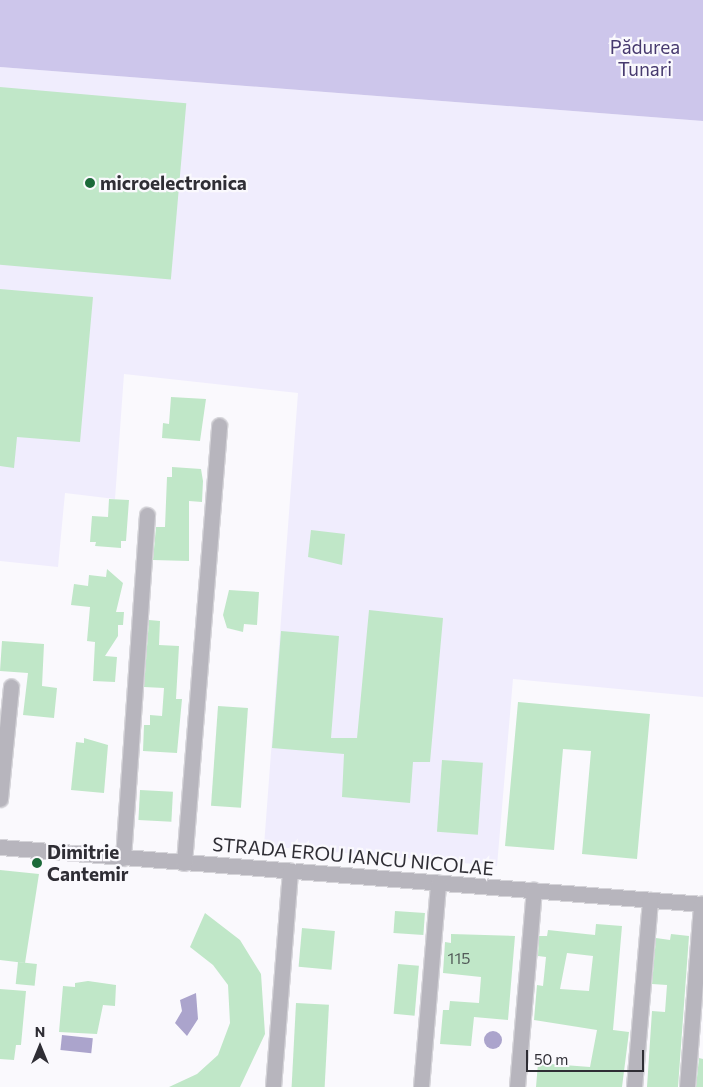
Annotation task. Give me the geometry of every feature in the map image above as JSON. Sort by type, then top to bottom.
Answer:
[{"type":"street","points":[[184,863],[219,425]]},
{"type":"street","points":[[123,858],[147,515]]},
{"type":"street","points":[[0,799],[10,687]]},
{"type":"street","name":"STRADA EROU IANCU NICOLAE","points":[[0,847],[702,904]]},
{"type":"street","points":[[272,1087],[290,871]]},
{"type":"street","points":[[421,1087],[438,883]]},
{"type":"street","points":[[517,1087],[534,890]]},
{"type":"street","points":[[634,1087],[650,900]]},
{"type":"street","points":[[687,1087],[702,904]]},
{"type":"shaded area","points":[[0,67],[703,121],[703,697],[513,679],[497,866],[264,846],[298,393],[124,374],[115,499],[65,493],[58,567],[0,561]]},
{"type":"shaded area","points":[[196,993],[198,1019],[187,1036],[175,1023],[182,1011],[180,1000]]},
{"type":"shaded area","points":[[493,1031],[499,1034],[502,1040],[499,1046],[493,1049],[487,1046],[484,1040],[487,1034]]},
{"type":"shaded area","points":[[62,1035],[93,1038],[91,1053],[60,1050]]},
{"type":"green space","name":"Pădurea Tunari","points":[[0,0],[703,0],[703,121],[0,67]]},
{"type":"building","name":"microelectronica","points":[[0,87],[186,103],[171,280],[0,265]]},
{"type":"building","points":[[0,289],[93,297],[80,442],[17,437],[14,468],[0,466]]},
{"type":"building","points":[[171,397],[206,399],[200,441],[162,438],[163,423],[169,424]]},
{"type":"building","points":[[172,467],[201,469],[203,481],[202,502],[189,501],[189,561],[153,560],[156,527],[165,527],[167,477],[172,477]]},
{"type":"building","points":[[109,499],[129,500],[126,541],[121,541],[121,548],[95,546],[96,542],[90,542],[92,516],[108,517]]},
{"type":"building","points":[[311,530],[345,534],[342,565],[308,557]]},
{"type":"building","points":[[107,569],[123,583],[116,612],[124,612],[123,625],[118,625],[118,636],[105,656],[117,657],[115,682],[93,681],[95,642],[87,641],[90,607],[71,605],[74,584],[88,586],[89,575],[106,577]]},
{"type":"building","points":[[229,590],[259,592],[257,625],[244,624],[243,632],[227,628],[223,615]]},
{"type":"building","points":[[369,610],[443,618],[430,762],[413,762],[410,803],[342,797],[344,754],[272,748],[281,631],[339,636],[331,738],[357,738]]},
{"type":"building","points":[[149,620],[160,621],[159,645],[179,646],[176,699],[182,699],[177,753],[143,751],[144,725],[150,725],[150,715],[162,716],[164,688],[144,687]]},
{"type":"building","points":[[2,641],[44,644],[42,686],[57,688],[54,718],[23,715],[28,673],[0,671]]},
{"type":"building","points":[[518,702],[650,714],[637,859],[582,854],[591,751],[563,749],[554,850],[505,846]]},
{"type":"building","points":[[218,706],[248,708],[241,808],[211,806]]},
{"type":"building","points":[[84,738],[108,745],[104,793],[71,790],[76,742],[84,743]]},
{"type":"building","points":[[442,760],[483,763],[478,835],[437,832]]},
{"type":"building","points":[[140,790],[173,792],[171,822],[138,820]]},
{"type":"building","points":[[0,870],[39,874],[25,963],[0,960]]},
{"type":"building","points":[[395,911],[425,913],[423,935],[393,933]]},
{"type":"building","points":[[205,913],[240,940],[261,974],[265,1034],[240,1087],[169,1087],[197,1074],[218,1055],[230,1023],[228,985],[213,965],[190,947]]},
{"type":"building","points":[[596,924],[622,926],[613,1030],[629,1032],[622,1087],[536,1087],[538,1063],[590,1067],[597,1030],[534,1020],[537,985],[543,986],[546,957],[538,956],[539,936],[547,936],[548,930],[595,935]],"holes":[[[567,953],[593,956],[589,991],[560,989]]]},
{"type":"building","points":[[302,928],[335,931],[331,970],[299,967]]},
{"type":"building","points":[[451,934],[515,936],[508,1020],[474,1017],[471,1046],[440,1044],[443,1010],[449,1010],[450,1001],[479,1003],[481,977],[443,973],[445,942],[451,943]]},
{"type":"building","points":[[671,934],[689,936],[678,1087],[647,1087],[652,1011],[665,1012],[667,985],[652,984],[656,938],[670,940]]},
{"type":"building","points":[[18,962],[37,964],[35,986],[16,984]]},
{"type":"building","points":[[398,964],[419,966],[415,1016],[394,1014]]},
{"type":"building","points":[[88,981],[116,985],[115,1006],[103,1005],[97,1034],[59,1032],[63,986],[75,987],[75,983]]},
{"type":"building","points":[[0,989],[26,991],[21,1045],[16,1045],[14,1060],[0,1059]]},
{"type":"building","points":[[296,1003],[329,1005],[325,1087],[292,1087]]},
{"type":"building","points":[[699,1058],[703,1059],[703,1087],[696,1087]]},
{"type":"place","name":"microelectronica","points":[[90,183]]},
{"type":"place","name":"Dimitrie Cantemir","points":[[37,863]]}]
